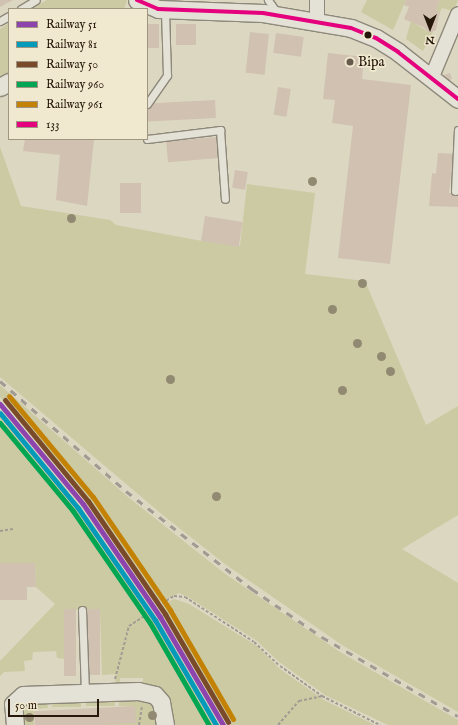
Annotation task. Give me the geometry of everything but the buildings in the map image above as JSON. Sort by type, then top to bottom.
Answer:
[{"type":"street","points":[[317,0],[317,21]]},
{"type":"street","points":[[140,4],[165,10],[230,10],[279,15],[351,28],[376,38],[398,52],[458,99]]},
{"type":"street","points":[[431,78],[458,14]]},
{"type":"street","points":[[15,725],[6,704],[24,696],[138,691],[154,695],[161,702],[165,725]]},
{"type":"lane","points":[[23,8],[36,0]]},
{"type":"lane","points":[[268,0],[279,15]]},
{"type":"lane","points":[[148,103],[168,76],[165,10]]},
{"type":"lane","points":[[148,138],[220,130],[224,199]]},
{"type":"lane","points":[[455,191],[458,130]]},
{"type":"lane","points":[[82,610],[84,693]]},
{"type":"path","points":[[0,531],[12,529]]},
{"type":"path","points":[[158,606],[174,596],[186,598],[254,642],[280,666],[322,696],[380,725]]},
{"type":"path","points":[[115,692],[118,666],[129,626],[143,617]]},
{"type":"path","points":[[278,725],[299,701],[322,696]]},
{"type":"path","points":[[139,725],[141,703]]},
{"type":"green space","points":[[47,0],[127,1],[124,8],[34,8]]},
{"type":"green space","points":[[367,0],[406,0],[393,30],[361,12]]},
{"type":"green space","points":[[440,0],[458,0],[453,11],[442,8],[440,12],[436,10]]},
{"type":"green space","points":[[411,21],[430,33],[433,32],[423,51],[406,39]]},
{"type":"green space","points":[[8,24],[8,78],[0,82],[0,29]]},
{"type":"green space","points":[[0,147],[21,206],[110,220],[116,225],[202,241],[240,246],[247,184],[315,193],[305,274],[365,281],[426,425],[458,406],[458,515],[402,549],[458,583],[458,712],[342,645],[225,564],[164,516],[0,377]]},
{"type":"green space","points":[[0,385],[128,497],[224,573],[340,652],[458,720],[458,725],[388,725],[325,695],[278,661],[257,641],[188,597],[179,593],[157,604],[120,547],[68,477],[0,397]]},
{"type":"green space","points":[[0,412],[75,503],[109,550],[173,646],[215,725],[175,725],[174,719],[172,719],[143,686],[143,678],[120,678],[120,686],[116,687],[115,674],[102,675],[100,609],[64,610],[65,659],[57,658],[56,651],[33,652],[32,660],[24,661],[25,671],[4,672],[0,676],[0,661],[55,604],[36,587],[35,563],[0,563]]},
{"type":"green space","points":[[174,599],[189,604],[257,646],[280,669],[324,700],[375,725],[230,725],[159,607]]},
{"type":"green space","points":[[119,700],[142,700],[153,705],[157,725],[72,725],[135,723],[135,706],[119,706]]},
{"type":"green space","points":[[86,701],[115,701],[115,706],[86,706]]},
{"type":"green space","points":[[52,702],[81,702],[81,707],[52,707]]},
{"type":"green space","points":[[47,703],[48,708],[34,709],[34,725],[25,725],[24,712],[28,704]]},
{"type":"railway","points":[[0,381],[126,491],[252,589],[322,637],[458,716]]},
{"type":"rail line","name":"961","points":[[9,396],[93,497],[170,610],[233,719]]},
{"type":"rail line","name":"50","points":[[5,400],[88,501],[165,614],[228,722]]},
{"type":"rail line","name":"51","points":[[0,404],[83,504],[160,617],[223,725]]},
{"type":"rail line","name":"81","points":[[0,413],[78,508],[155,620],[216,725]]},
{"type":"rail line","name":"960","points":[[0,423],[73,511],[150,623],[209,725]]},
{"type":"transit line","name":"133","points":[[137,0],[158,9],[263,13],[351,28],[376,38],[398,52],[458,99]]},
{"type":"place","name":"Bipa","points":[[350,62]]}]
